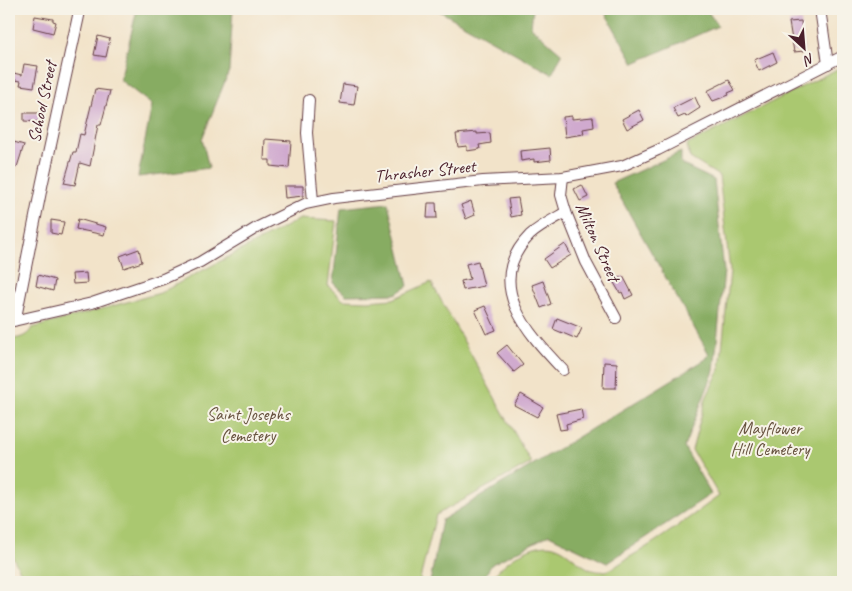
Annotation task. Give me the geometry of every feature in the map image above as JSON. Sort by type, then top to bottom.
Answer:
[{"type":"street","name":"School Street","points":[[12,321],[80,9]]},
{"type":"street","points":[[820,9],[828,64]]},
{"type":"street","name":"Thrasher Street","points":[[12,321],[92,303],[163,280],[200,262],[258,227],[313,201],[483,181],[563,177],[613,168],[634,161],[843,56]]},
{"type":"street","points":[[309,100],[307,133],[313,201]]},
{"type":"street","name":"Milton Street","points":[[563,177],[561,196],[566,212],[586,262],[616,318]]},
{"type":"street","points":[[563,370],[542,348],[524,324],[514,307],[510,286],[512,267],[521,246],[535,231],[566,212]]},
{"type":"green space","points":[[137,9],[233,9],[229,71],[202,139],[209,168],[138,177],[152,105],[120,80]]},
{"type":"green space","points":[[436,9],[533,9],[531,27],[562,54],[552,74]]},
{"type":"green space","points":[[603,9],[706,9],[718,26],[634,63]]},
{"type":"green space","name":"Mayflower Hill Cemetery","points":[[843,66],[843,582],[489,582],[501,567],[510,560],[530,549],[550,545],[565,551],[588,568],[601,571],[609,570],[663,536],[719,496],[692,450],[706,398],[720,369],[730,271],[719,176],[690,158],[687,145]]},
{"type":"green space","points":[[681,152],[681,164],[714,180],[724,271],[714,371],[684,447],[711,494],[607,563],[549,535],[492,564],[481,582],[430,582],[442,520],[706,359],[709,354],[612,183]]},
{"type":"green space","points":[[388,203],[408,286],[395,294],[346,295],[333,283],[341,208]]},
{"type":"green space","name":"Saint Josephs Cemetery","points":[[300,219],[336,221],[328,286],[343,300],[393,299],[431,282],[531,463],[436,515],[420,579],[421,582],[26,582],[9,550],[9,339],[22,337],[28,334],[32,328],[160,293]]},
{"type":"building","points":[[35,16],[53,19],[56,22],[53,33],[33,28]]},
{"type":"building","points":[[801,21],[804,51],[794,52],[789,22]]},
{"type":"building","points":[[98,36],[110,39],[106,57],[94,55]]},
{"type":"building","points":[[773,52],[777,62],[759,71],[754,60]]},
{"type":"building","points":[[24,64],[38,66],[34,87],[20,85],[21,81],[9,79],[9,72],[22,75]]},
{"type":"building","points":[[729,80],[735,90],[728,93],[729,95],[713,101],[707,91]]},
{"type":"building","points":[[343,84],[357,86],[354,105],[340,103]]},
{"type":"building","points":[[95,89],[110,91],[101,125],[98,125],[90,166],[80,163],[75,185],[64,183],[73,152],[76,152],[80,134],[84,135]]},
{"type":"building","points":[[695,97],[700,108],[686,117],[685,115],[678,118],[673,108]]},
{"type":"building","points":[[639,110],[644,120],[627,129],[622,119]]},
{"type":"building","points":[[24,113],[41,113],[41,122],[24,121]]},
{"type":"building","points":[[572,116],[572,119],[593,117],[594,127],[583,129],[584,134],[565,137],[563,117]]},
{"type":"building","points":[[477,132],[477,134],[490,133],[491,143],[479,145],[480,149],[467,151],[467,146],[458,147],[456,134]]},
{"type":"building","points":[[265,139],[291,141],[289,168],[270,166],[270,160],[264,160]]},
{"type":"building","points":[[14,142],[24,145],[17,167],[9,165],[9,153],[11,144],[14,145]]},
{"type":"building","points":[[550,148],[551,160],[534,162],[534,159],[521,161],[520,151]]},
{"type":"building","points":[[582,185],[588,197],[580,201],[574,189]]},
{"type":"building","points":[[284,186],[303,186],[303,196],[285,198]]},
{"type":"building","points":[[518,198],[521,215],[511,217],[508,199]]},
{"type":"building","points":[[471,201],[475,215],[466,219],[461,205]]},
{"type":"building","points":[[428,203],[436,203],[437,218],[427,218]]},
{"type":"building","points":[[78,219],[106,227],[104,235],[76,229]]},
{"type":"building","points":[[51,220],[64,222],[61,235],[51,233]]},
{"type":"building","points":[[565,244],[571,255],[550,268],[544,259]]},
{"type":"building","points":[[139,249],[142,262],[124,268],[120,256]]},
{"type":"building","points":[[478,261],[484,286],[463,290],[461,281],[470,279],[466,264]]},
{"type":"building","points":[[86,273],[87,283],[73,284],[72,274]]},
{"type":"building","points":[[38,275],[55,280],[53,291],[36,286]]},
{"type":"building","points":[[623,276],[633,295],[625,299],[613,281]]},
{"type":"building","points":[[543,281],[551,304],[541,308],[532,285]]},
{"type":"building","points":[[485,306],[496,330],[486,334],[475,310]]},
{"type":"building","points":[[557,318],[582,328],[577,339],[553,329]]},
{"type":"building","points":[[507,345],[523,365],[514,372],[497,353]]},
{"type":"building","points":[[604,362],[617,363],[616,388],[603,388]]},
{"type":"building","points":[[521,394],[543,407],[537,417],[514,405]]},
{"type":"building","points":[[581,409],[583,419],[566,424],[567,429],[560,430],[556,414]]}]
